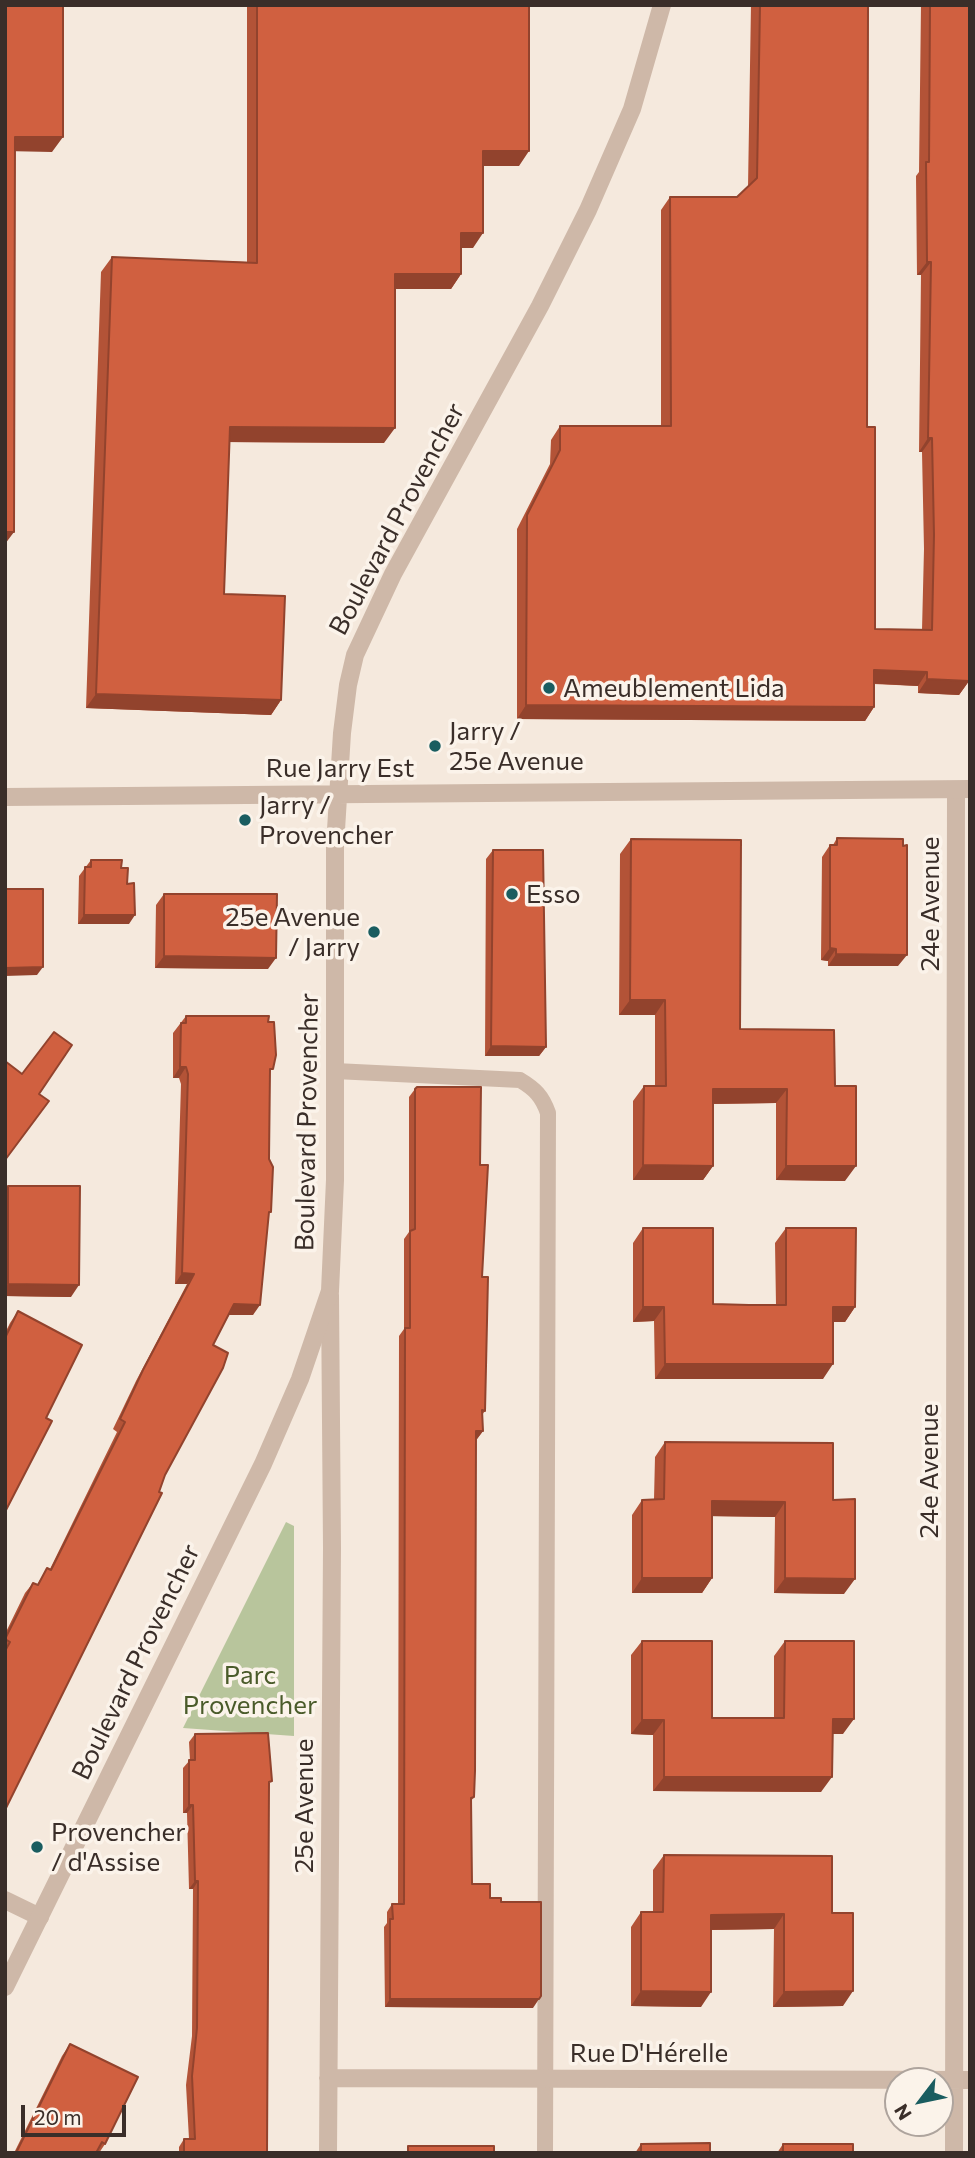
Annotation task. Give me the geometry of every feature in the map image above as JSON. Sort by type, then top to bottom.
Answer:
[{"type":"street","name":"Boulevard Provencher","points":[[5,1987],[263,1464],[300,1379],[330,1291],[335,1180],[335,846],[348,685],[366,628],[540,306],[588,210],[632,109],[662,5]]},
{"type":"street","name":"Rue Jarry Est","points":[[5,797],[963,790]]},
{"type":"street","name":"24e Avenue","points":[[954,2153],[962,2080],[963,790]]},
{"type":"street","name":"25e Avenue","points":[[328,2153],[332,1562],[330,1291]]},
{"type":"street","points":[[5,1900],[40,1917]]},
{"type":"street","name":"Rue D'Hérelle","points":[[328,2078],[962,2080]]},
{"type":"lane","points":[[335,1071],[511,1078],[534,1088],[543,1098],[548,1113],[545,2153]]},
{"type":"green space","name":"Parc Provencher","points":[[286,1522],[294,1526],[294,1736],[183,1728]]},
{"type":"building","points":[[5,5],[63,5],[63,137],[15,137],[14,532],[5,532]]},
{"type":"building","points":[[257,5],[529,5],[529,151],[483,151],[483,233],[461,233],[461,274],[395,274],[395,428],[230,427],[224,594],[285,596],[281,700],[96,694],[112,257],[257,263]]},
{"type":"building","points":[[760,5],[868,5],[867,427],[875,427],[875,629],[932,630],[932,438],[928,438],[931,262],[927,262],[926,162],[929,162],[930,5],[970,5],[969,681],[927,679],[927,672],[874,670],[874,707],[526,705],[527,515],[560,450],[560,426],[671,426],[670,197],[737,197],[757,178]]},
{"type":"building","points":[[837,838],[903,839],[903,846],[907,845],[907,955],[836,954],[836,949],[830,948],[830,845],[837,845]]},
{"type":"building","points":[[631,839],[741,840],[740,1029],[834,1030],[835,1086],[856,1086],[856,1166],[786,1166],[787,1089],[713,1089],[713,1166],[643,1165],[644,1086],[666,1086],[665,1000],[630,1000]]},
{"type":"building","points":[[493,850],[543,850],[546,1047],[491,1046]]},
{"type":"building","points":[[91,860],[122,860],[121,868],[128,868],[127,884],[134,883],[135,915],[84,915],[85,867],[91,867]]},
{"type":"building","points":[[5,889],[43,889],[43,967],[5,968]]},
{"type":"building","points":[[164,894],[277,894],[276,958],[164,956]]},
{"type":"building","points":[[186,1016],[269,1016],[268,1022],[274,1022],[276,1055],[273,1069],[270,1069],[269,1159],[273,1167],[271,1212],[260,1305],[234,1304],[213,1345],[228,1353],[223,1368],[165,1475],[159,1492],[162,1493],[5,1810],[5,1651],[10,1642],[5,1639],[33,1583],[38,1585],[47,1568],[51,1570],[125,1422],[120,1419],[143,1370],[194,1274],[182,1273],[188,1074],[186,1067],[180,1067],[181,1023],[186,1023]]},
{"type":"building","points":[[54,1032],[72,1045],[39,1094],[49,1101],[5,1160],[5,1061],[22,1074]]},
{"type":"building","points":[[417,1087],[481,1087],[480,1165],[488,1165],[482,1277],[488,1277],[485,1411],[482,1410],[483,1431],[476,1431],[472,1884],[490,1884],[490,1898],[501,1898],[501,1902],[541,1902],[539,1999],[390,1999],[392,1904],[404,1904],[405,1328],[410,1328],[410,1231],[415,1229]]},
{"type":"building","points":[[8,1186],[80,1186],[79,1285],[8,1284]]},
{"type":"building","points":[[643,1228],[713,1228],[713,1304],[786,1305],[786,1228],[856,1228],[855,1307],[833,1307],[833,1364],[665,1364],[664,1307],[643,1307]]},
{"type":"building","points":[[18,1311],[82,1345],[46,1418],[52,1421],[5,1512],[5,1338]]},
{"type":"building","points":[[665,1442],[833,1443],[833,1500],[855,1499],[855,1579],[785,1578],[785,1502],[712,1501],[712,1578],[642,1578],[642,1500],[664,1499]]},
{"type":"building","points":[[642,1641],[712,1641],[712,1718],[784,1718],[785,1641],[854,1641],[854,1719],[833,1719],[832,1777],[664,1777],[664,1720],[642,1720]]},
{"type":"building","points":[[268,1733],[272,1781],[269,1782],[267,2153],[184,2153],[184,2139],[195,2139],[192,2076],[197,2028],[198,1881],[195,1881],[193,1805],[189,1805],[189,1760],[195,1760],[195,1734]]},
{"type":"building","points":[[664,1855],[832,1856],[832,1913],[853,1913],[853,1991],[784,1992],[784,1914],[711,1915],[711,1992],[641,1991],[641,1912],[663,1912]]},
{"type":"building","points":[[70,2044],[138,2077],[105,2144],[102,2142],[96,2153],[16,2153]]},
{"type":"building","points":[[710,2143],[710,2153],[641,2153],[641,2144]]},
{"type":"building","points":[[783,2144],[853,2144],[853,2153],[783,2153]]},
{"type":"building","points":[[408,2146],[494,2146],[494,2153],[408,2153]]},
{"type":"place","name":"Ameublement Lida","points":[[549,688]]},
{"type":"place","name":"Jarry / 25e Avenue","points":[[435,746]]},
{"type":"place","name":"Jarry / Provencher","points":[[245,820]]},
{"type":"place","name":"Esso","points":[[512,894]]},
{"type":"place","name":"25e Avenue / Jarry","points":[[374,932]]},
{"type":"place","name":"Provencher / d'Assise","points":[[37,1847]]}]
